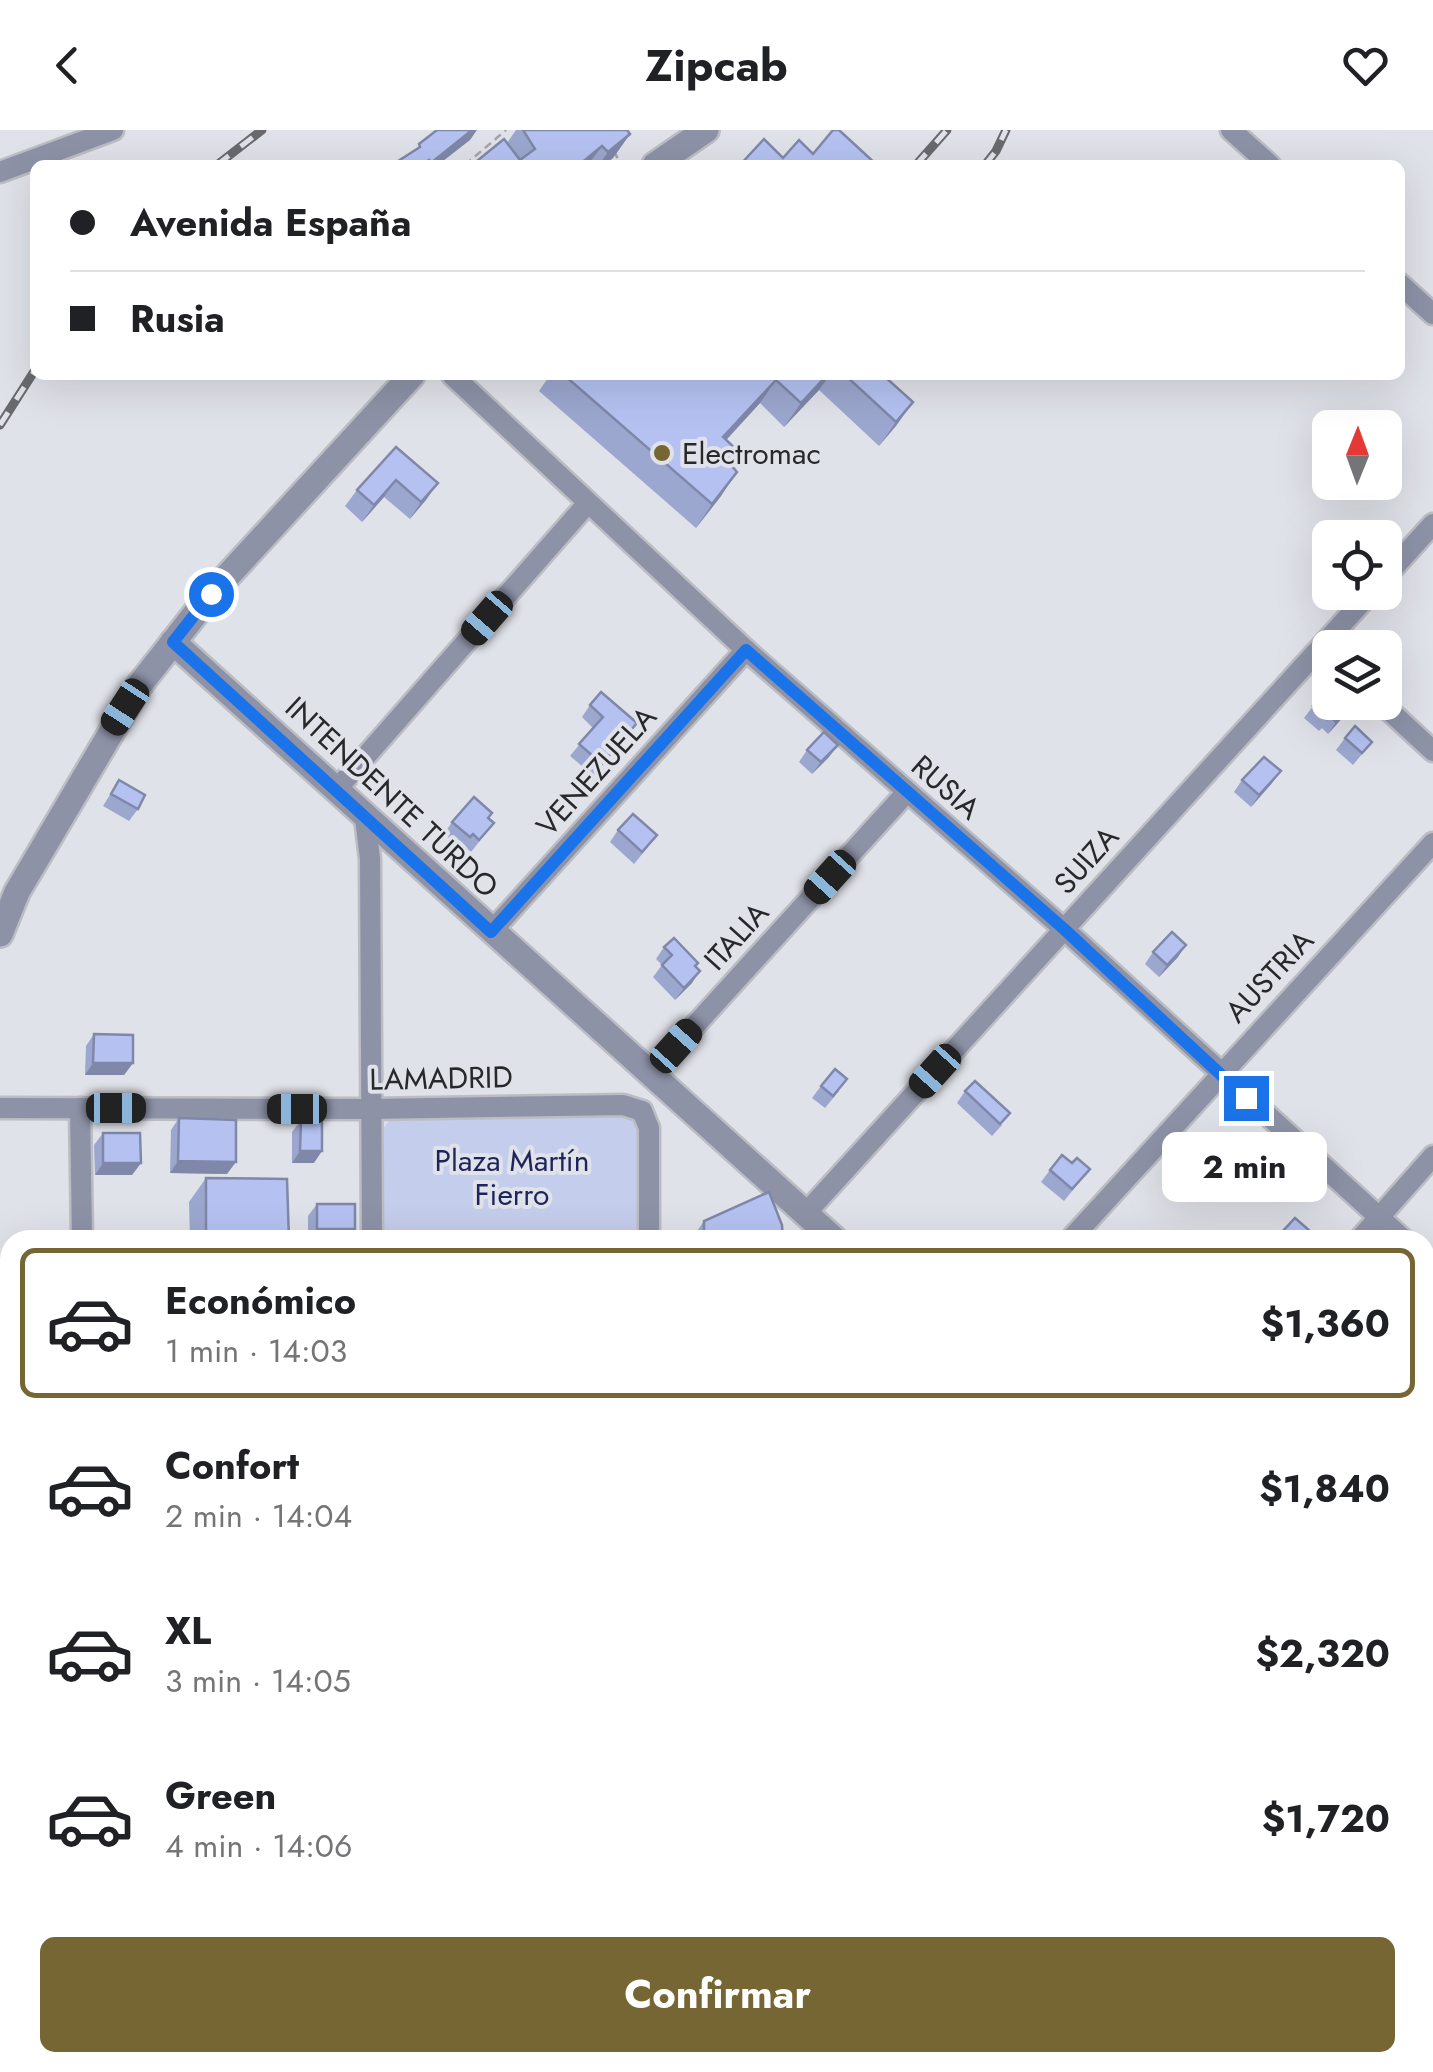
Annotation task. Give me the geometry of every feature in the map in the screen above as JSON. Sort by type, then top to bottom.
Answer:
[{"type":"street","points":[[33,160],[114,130]]},
{"type":"street","points":[[662,160],[706,130]]},
{"type":"street","points":[[1231,130],[1264,160]]},
{"type":"street","points":[[0,172],[30,161]]},
{"type":"street","points":[[1405,289],[1433,314]]},
{"type":"street","points":[[0,934],[17,892],[112,728],[173,642],[211,594],[407,380]]},
{"type":"street","name":"RUSIA","points":[[457,380],[746,650],[1064,929],[1393,1230]]},
{"type":"street","points":[[337,789],[587,504]]},
{"type":"street","points":[[1402,558],[1433,524]]},
{"type":"street","name":"INTENDENTE TURDO","points":[[173,642],[824,1230]]},
{"type":"street","name":"VENEZUELA","points":[[491,932],[746,650]]},
{"type":"street","name":"SUIZA","points":[[806,1213],[1064,929],[1312,666]]},
{"type":"street","points":[[1399,720],[1433,751]]},
{"type":"street","name":"ITALIA","points":[[642,1111],[656,1080],[907,792]]},
{"type":"street","points":[[365,818],[370,860],[372,1230]]},
{"type":"street","name":"AUSTRIA","points":[[1079,1230],[1433,842]]},
{"type":"street","name":"LAMADRID","points":[[0,1108],[623,1106],[642,1111]]},
{"type":"street","points":[[80,1108],[82,1230]]},
{"type":"street","points":[[642,1111],[649,1128],[648,1230]]},
{"type":"street","points":[[1368,1230],[1433,1156]]},
{"type":"path","points":[[471,160],[506,130]]},
{"type":"path","points":[[608,145],[618,160]]},
{"type":"green space","name":"Plaza Martín Fierro","points":[[392,1117],[632,1117],[639,1133],[640,1230],[384,1230],[384,1127]]},
{"type":"building","points":[[437,130],[472,130],[435,160],[400,160]]},
{"type":"building","points":[[523,130],[627,130],[630,134],[608,152],[602,146],[585,160],[520,160],[535,149]]},
{"type":"building","points":[[833,130],[839,130],[872,160],[745,160],[764,139],[783,158],[799,140],[813,154]]},
{"type":"building","points":[[504,139],[520,160],[478,160]]},
{"type":"building","points":[[570,380],[776,380],[723,437],[740,453],[731,465],[737,472],[712,504]]},
{"type":"building","points":[[776,380],[822,380],[801,403]]},
{"type":"building","points":[[850,380],[889,380],[913,402],[896,422]]},
{"type":"building","points":[[396,447],[438,483],[421,502],[396,480],[374,505],[357,490]]},
{"type":"building","points":[[601,692],[637,723],[602,764],[579,744],[603,717],[590,705]]},
{"type":"building","points":[[1355,726],[1372,742],[1362,753],[1345,738]]},
{"type":"building","points":[[824,732],[838,745],[821,762],[807,750]]},
{"type":"building","points":[[1264,757],[1281,771],[1259,795],[1242,780]]},
{"type":"building","points":[[119,780],[145,795],[138,809],[111,794]]},
{"type":"building","points":[[474,797],[492,813],[488,818],[494,823],[479,840],[452,822]]},
{"type":"building","points":[[633,814],[657,835],[642,852],[618,830]]},
{"type":"building","points":[[1172,932],[1186,945],[1167,965],[1153,952]]},
{"type":"building","points":[[674,938],[698,963],[695,966],[700,971],[684,988],[662,965],[672,955],[664,947]]},
{"type":"building","points":[[94,1034],[133,1035],[133,1063],[93,1063]]},
{"type":"building","points":[[835,1069],[847,1079],[833,1096],[821,1086]]},
{"type":"building","points":[[975,1081],[1010,1113],[1000,1124],[965,1091]]},
{"type":"building","points":[[179,1118],[236,1120],[236,1162],[178,1161]]},
{"type":"building","points":[[301,1120],[322,1120],[322,1151],[300,1151]]},
{"type":"building","points":[[103,1133],[140,1133],[141,1163],[103,1163]]},
{"type":"building","points":[[1062,1155],[1072,1163],[1077,1158],[1090,1169],[1072,1189],[1050,1170]]},
{"type":"building","points":[[206,1178],[287,1179],[289,1230],[206,1230]]},
{"type":"building","points":[[769,1192],[782,1230],[704,1230],[704,1221]]},
{"type":"building","points":[[317,1204],[355,1204],[355,1229],[317,1229]]},
{"type":"building","points":[[1295,1218],[1309,1230],[1284,1230]]},
{"type":"railway","points":[[223,160],[262,130]]},
{"type":"railway","points":[[920,160],[947,130]]},
{"type":"railway","points":[[989,160],[1006,130]]},
{"type":"railway","points":[[0,425],[30,378]]},
{"type":"place","name":"Electromac","points":[[662,453]]},
{"type":"route","points":[[211,594],[173,642],[491,932],[746,650],[1064,929],[1246,1098]]}]
